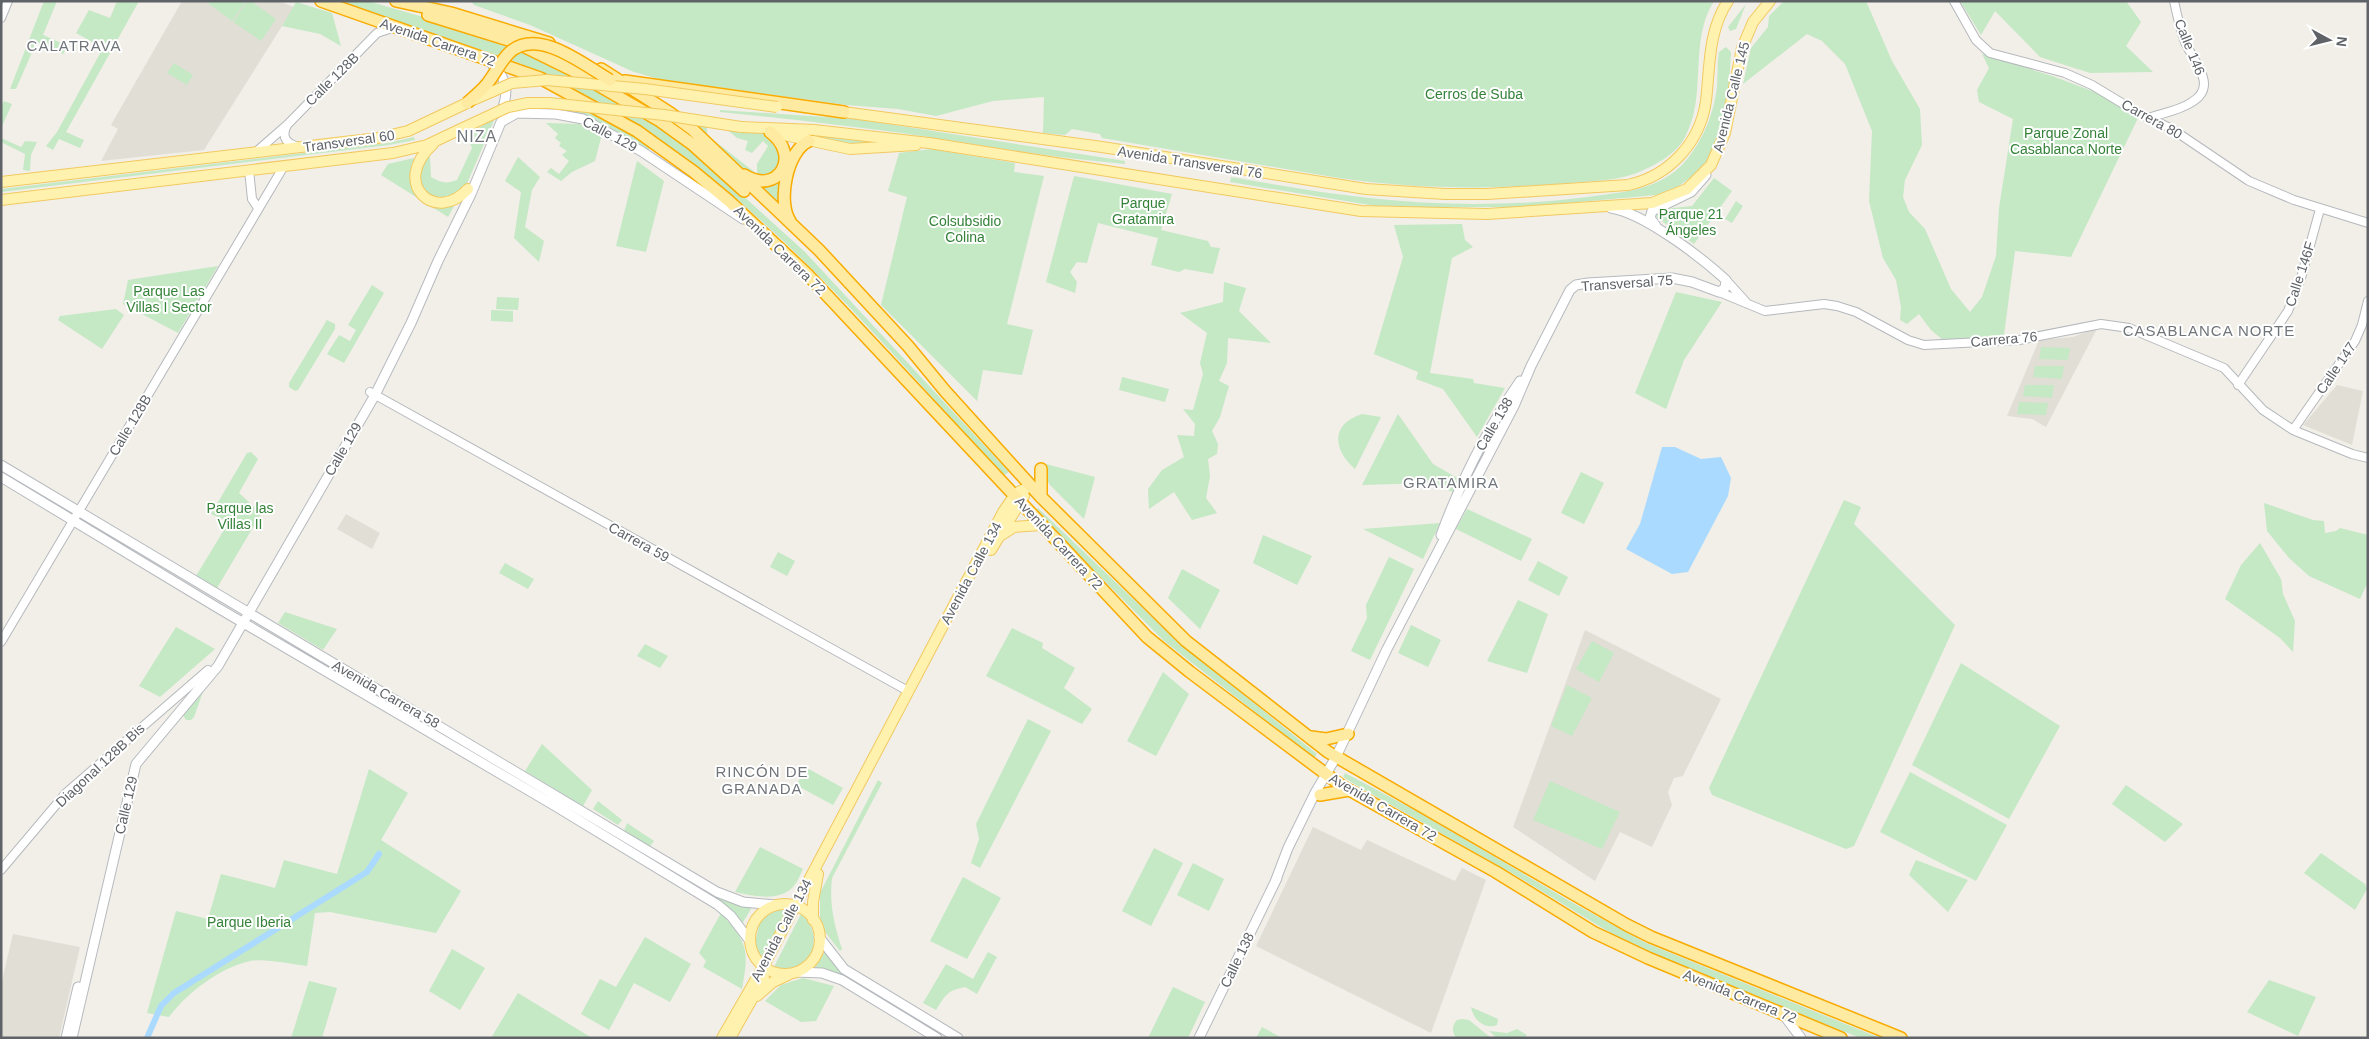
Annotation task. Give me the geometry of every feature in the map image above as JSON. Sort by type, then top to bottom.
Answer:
[{"type":"highway","name":"Avenida Carrera 72","points":[[321,1],[540,78],[637,131],[707,182],[806,274],[1153,642],[1327,775],[1349,790],[1418,827],[1621,946],[1841,1038]]},
{"type":"highway","name":"Avenida Carrera 72","points":[[388,1],[523,46],[572,70],[660,121],[703,154],[799,240],[945,392],[1041,497],[1170,626],[1336,757],[1635,929],[1901,1038]]},
{"type":"highway","name":"Avenida Carrera 72","points":[[396,1],[451,13],[550,43],[661,106],[692,129],[796,228],[908,346],[945,392]]},
{"type":"highway","points":[[467,103],[488,83],[509,53],[524,44],[543,44],[614,79],[844,112]]},
{"type":"highway","points":[[568,104],[603,118],[646,145],[760,230]]},
{"type":"highway","points":[[729,166],[759,181],[770,180],[779,175],[785,165],[786,155],[782,143],[770,132]]},
{"type":"highway","points":[[796,228],[785,212],[784,197],[794,152],[802,144],[809,141]]},
{"type":"highway","points":[[1041,497],[1042,469]]},
{"type":"highway","points":[[1306,735],[1326,739],[1348,734]]},
{"type":"highway","points":[[1320,795],[1349,790]]},
{"type":"main road","name":"Avenida Calle 145","points":[[1605,187],[1639,182],[1660,173],[1675,161],[1689,145],[1704,112],[1716,27],[1728,1]]},
{"type":"main road","name":"Avenida Calle 145","points":[[1601,206],[1646,204],[1668,198],[1693,184],[1711,165],[1725,133],[1742,48],[1753,22],[1770,1]]},
{"type":"main road","points":[[481,57],[502,76],[506,96],[512,108],[528,113]]},
{"type":"main road","name":"Transversal 60","points":[[1,182],[300,148],[401,134],[512,84],[548,80],[645,89],[777,107]]},
{"type":"main road","name":"Calle 129","points":[[372,393],[433,259],[468,189],[495,127],[506,96]]},
{"type":"main road","name":"Transversal 60","points":[[1,200],[387,154],[435,142],[508,108],[519,105],[568,104],[741,127]]},
{"type":"main road","name":"Avenida Transversal 76","points":[[777,107],[844,112],[1111,148],[1366,189],[1445,194],[1487,194],[1605,187]]},
{"type":"main road","name":"Calle 129","points":[[72,1038],[136,764],[212,675],[411,323],[438,260],[471,194],[499,125],[511,115],[528,113],[570,116],[595,124],[660,163],[716,203],[760,230]]},
{"type":"main road","name":"Avenida Transversal 76","points":[[741,127],[858,150],[929,143]]},
{"type":"main road","name":"Avenida Transversal 76","points":[[741,127],[814,130],[929,143],[1239,194],[1361,211],[1487,214],[1601,206]]},
{"type":"main road","points":[[435,142],[420,156],[416,166],[414,179],[418,188],[430,200],[447,203],[458,199],[468,189]]},
{"type":"main road","points":[[1668,236],[1652,222],[1650,214],[1656,208],[1674,202],[1691,192],[1704,179],[1711,165]]},
{"type":"main road","points":[[1601,206],[1632,213],[1688,248],[1726,280],[1725,288],[1719,292]]},
{"type":"main road","name":"Transversal 75","points":[[1567,294],[1581,284],[1660,278],[1686,280],[1719,292]]},
{"type":"main road","name":"Calle 138","points":[[1275,882],[1296,830],[1315,793],[1327,775],[1360,707],[1370,691],[1428,569],[1503,428],[1502,421],[1567,294]]},
{"type":"main road","name":"Calle 138","points":[[1428,569],[1459,489],[1476,455],[1502,408],[1530,366]]},
{"type":"main road","points":[[1476,455],[1482,455],[1486,460]]},
{"type":"main road","name":"Avenida Carrera 58","points":[[1,465],[79,512],[244,617],[718,905],[731,916],[750,941]]},
{"type":"main road","name":"Avenida Carrera 58","points":[[1,477],[551,791],[717,892],[744,902],[778,905]]},
{"type":"main road","name":"Avenida Calle 134","points":[[730,1038],[751,1002],[765,968],[797,907],[818,874],[1022,489],[1031,486]]},
{"type":"main road","name":"Avenida Calle 134","points":[[797,907],[808,879],[1003,512],[1017,499]]},
{"type":"main road","points":[[997,538],[1014,526],[1041,525]]},
{"type":"main road","name":"Calle 129","points":[[66,1038],[131,764],[208,670],[244,617]]},
{"type":"main road","name":"Calle 138","points":[[1199,1038],[1275,882],[1320,795],[1327,775]]},
{"type":"main road","points":[[818,874],[813,902],[813,920],[819,937],[844,969],[958,1038]]},
{"type":"main road","points":[[750,988],[752,952],[750,941],[754,922],[760,915],[797,892],[808,879]]},
{"type":"main road","points":[[778,905],[797,907],[813,920]]},
{"type":"main road","points":[[751,1002],[765,988],[793,973],[813,959],[819,937]]},
{"type":"main road","points":[[752,952],[765,968],[778,974],[822,973],[842,980],[937,1038]]},
{"type":"main road","name":"Avenida Calle 134","points":[[722,1038],[750,988],[765,968]]},
{"type":"main road","points":[[1783,1014],[1801,1038]]},
{"type":"street","points":[[1,18],[8,1]]},
{"type":"street","name":"Carrera 80","points":[[1954,1],[1976,40],[1986,51],[2065,73],[2083,81],[2148,118],[2172,129],[2249,181],[2276,194],[2368,223]]},
{"type":"street","name":"Calle 146","points":[[2148,118],[2193,102],[2201,94],[2204,83],[2202,72],[2186,44],[2174,1]]},
{"type":"street","points":[[375,21],[378,26],[377,33]]},
{"type":"street","points":[[377,33],[386,29],[396,28]]},
{"type":"street","name":"Calle 128B","points":[[255,153],[288,124],[377,33]]},
{"type":"street","points":[[288,124],[284,133],[285,139],[300,148]]},
{"type":"street","name":"Calle 128B","points":[[1,642],[284,166]]},
{"type":"street","points":[[249,170],[252,199],[258,208]]},
{"type":"street","name":"Calle 146F","points":[[2238,385],[2288,311],[2301,278],[2320,209]]},
{"type":"street","points":[[1726,280],[1749,306]]},
{"type":"street","name":"Transversal 75","points":[[1719,292],[1749,306]]},
{"type":"street","name":"Calle 147","points":[[2293,430],[2355,341],[2362,325],[2368,302]]},
{"type":"street","name":"Carrera 76","points":[[1749,306],[1765,311],[1824,304],[1837,306],[1856,312],[1908,340],[1924,345],[2019,340],[2101,324],[2118,325],[2154,336],[2221,366],[2263,410],[2293,430],[2352,454],[2368,458]]},
{"type":"street","name":"Carrera 59","points":[[372,393],[908,691]]},
{"type":"street","name":"Diagonal 128B Bis","points":[[1,870],[66,793],[208,670]]},
{"type":"shaded area","points":[[182,1],[278,1],[294,7],[204,150],[101,161],[118,129],[111,125]]},
{"type":"shaded area","points":[[2098,327],[2046,427],[2032,419],[2007,416],[2039,340],[2073,337]]},
{"type":"shaded area","points":[[2337,385],[2363,391],[2352,445],[2303,425]]},
{"type":"shaded area","points":[[346,514],[380,533],[372,549],[337,529]]},
{"type":"shaded area","points":[[1585,630],[1721,699],[1683,776],[1674,778],[1668,792],[1672,805],[1652,847],[1620,832],[1595,881],[1513,827]]},
{"type":"shaded area","points":[[1313,827],[1361,850],[1367,840],[1455,881],[1462,868],[1486,880],[1431,1033],[1256,946]]},
{"type":"shaded area","points":[[13,934],[80,947],[59,1038],[1,1038],[1,985]]},
{"type":"green space","points":[[44,1],[57,1],[43,35],[68,46],[63,54],[36,43],[16,89],[10,89]]},
{"type":"green space","points":[[117,1],[139,1],[66,132],[84,140],[80,148],[59,139],[53,150],[46,146],[57,132],[103,48],[76,33],[89,10],[110,18]]},
{"type":"green space","points":[[205,1],[246,1],[232,21]]},
{"type":"green space","points":[[247,1],[251,1],[276,19],[261,41],[233,22]]},
{"type":"green space","points":[[339,1],[367,1],[480,33],[531,53],[657,123],[686,144],[805,252],[1009,472],[1003,476],[887,347],[806,263],[720,185],[674,150],[643,129],[544,74],[502,57],[383,19]]},
{"type":"green space","name":"Cerros de Suba","points":[[471,1],[1714,1],[1706,17],[1702,34],[1699,51],[1696,103],[1692,120],[1685,137],[1670,155],[1641,171],[1619,178],[1512,187],[1454,187],[1368,182],[1339,178],[1102,138],[1100,134],[1072,129],[1065,135],[1043,133],[1044,97],[993,101],[936,116],[898,109],[847,105],[662,80],[634,72],[530,25],[474,5]]},
{"type":"green space","name":"Parque Zonal Casablanca Norte","points":[[1784,1],[1866,1],[1892,61],[1920,109],[1922,145],[1905,180],[1903,197],[1909,212],[1925,229],[1951,289],[1970,312],[1982,297],[1996,256],[1999,208],[2013,119],[1979,102],[1977,90],[1989,68],[1982,54],[2095,92],[2138,118],[2071,257],[2015,251],[2004,335],[1943,340],[1931,330],[1919,314],[1907,324],[1900,320],[1901,307],[1896,280],[1883,258],[1869,201],[1872,131],[1845,64],[1822,41],[1807,34],[1743,84],[1751,48],[1768,27],[1769,16]]},
{"type":"green space","points":[[1960,1],[2126,1],[2141,22],[2126,46],[2153,72],[2090,73],[2040,57],[1995,11],[1981,35]]},
{"type":"green space","points":[[296,2],[332,13],[341,46],[320,34],[282,26]]},
{"type":"green space","points":[[1746,4],[1736,29],[1730,31],[1728,27]]},
{"type":"green space","points":[[1726,47],[1731,52],[1729,87],[1716,142],[1708,159],[1695,174],[1679,186],[1656,195],[1523,207],[1382,207],[1230,182],[1231,177],[1352,196],[1451,204],[1561,200],[1613,194],[1637,189],[1648,186],[1670,175],[1680,167],[1694,150],[1710,119],[1717,86],[1719,52]]},
{"type":"green space","points":[[174,63],[193,75],[187,85],[167,73]]},
{"type":"green space","points":[[571,97],[651,146],[647,152],[586,117],[561,111]]},
{"type":"green space","points":[[4,101],[12,104],[1,128],[1,106]]},
{"type":"green space","points":[[720,110],[856,119],[1125,161],[1125,164],[1041,154],[879,130],[720,112]]},
{"type":"green space","points":[[495,118],[466,186],[457,196],[437,201],[421,189],[418,167],[427,153],[430,158],[431,177],[444,182],[457,180],[472,148],[467,135]]},
{"type":"green space","points":[[546,123],[579,124],[602,134],[595,161],[572,172],[561,181],[547,172],[551,168],[559,174],[569,161],[562,155],[567,151],[559,146],[561,143],[555,138],[558,134]]},
{"type":"green space","points":[[691,124],[707,126],[707,135],[757,174],[757,164],[768,146],[763,141],[752,153],[745,150],[748,141],[737,138],[725,128],[767,134],[784,151],[774,176],[748,175]]},
{"type":"green space","points":[[787,131],[905,143],[853,146]]},
{"type":"green space","points":[[414,137],[415,140],[389,145],[1,192],[1,189],[388,143]]},
{"type":"green space","points":[[1,138],[21,147],[25,141],[37,142],[31,155],[30,171],[23,170],[25,154],[1,142]]},
{"type":"green space","name":"Colsubsidio Colina","points":[[931,149],[1015,163],[1014,172],[1044,176],[1007,324],[1033,330],[1022,375],[983,370],[977,401],[881,305],[907,197],[888,191],[899,153]]},
{"type":"green space","points":[[518,157],[540,177],[532,190],[525,227],[544,241],[539,262],[514,238],[521,192],[505,181]]},
{"type":"green space","points":[[414,158],[411,168],[412,182],[445,206],[454,206],[448,217],[381,175],[388,164]]},
{"type":"green space","points":[[637,161],[664,181],[646,252],[616,246]]},
{"type":"green space","points":[[783,173],[781,206],[752,184]]},
{"type":"green space","name":"Parque Gratamira","points":[[1074,176],[1172,194],[1161,230],[1208,241],[1211,247],[1220,248],[1213,274],[1185,269],[1179,272],[1151,265],[1158,238],[1098,223],[1087,263],[1077,262],[1070,272],[1077,282],[1075,293],[1046,282]]},
{"type":"green space","name":"Parque 21 Ángeles","points":[[1714,178],[1732,191],[1694,244],[1656,217],[1656,213],[1673,208],[1692,206]]},
{"type":"green space","points":[[1736,201],[1743,206],[1732,223],[1725,219]]},
{"type":"green space","points":[[1462,224],[1465,240],[1473,247],[1452,258],[1430,373],[1473,379],[1474,383],[1505,388],[1477,437],[1443,389],[1416,379],[1418,372],[1374,354],[1403,257],[1394,225]]},
{"type":"green space","name":"Parque Las Villas I Sector","points":[[218,266],[178,333],[123,304],[128,280]]},
{"type":"green space","points":[[1224,282],[1246,288],[1239,311],[1271,343],[1228,338],[1227,363],[1219,381],[1229,386],[1220,417],[1212,431],[1218,444],[1217,454],[1208,459],[1210,476],[1206,498],[1217,513],[1192,520],[1174,492],[1149,509],[1148,489],[1162,470],[1184,457],[1177,435],[1194,436],[1195,424],[1183,409],[1193,410],[1203,374],[1200,363],[1207,333],[1180,313],[1223,302]]},
{"type":"green space","points":[[372,285],[384,293],[344,363],[327,354],[339,335],[350,341],[356,330],[348,325]]},
{"type":"green space","points":[[1676,292],[1722,302],[1684,360],[1666,409],[1635,393]]},
{"type":"green space","points":[[497,297],[519,298],[518,310],[496,309]]},
{"type":"green space","points":[[116,309],[124,315],[102,349],[58,320],[60,316]]},
{"type":"green space","points":[[491,310],[513,311],[513,322],[491,321]]},
{"type":"green space","points":[[327,320],[335,324],[335,329],[298,390],[295,391],[289,387],[289,383]]},
{"type":"green space","points":[[2041,347],[2070,348],[2068,360],[2039,359]]},
{"type":"green space","points":[[2035,366],[2064,366],[2062,379],[2033,377]]},
{"type":"green space","points":[[1122,377],[1169,389],[1165,402],[1119,390]]},
{"type":"green space","points":[[2025,385],[2054,385],[2052,398],[2023,396]]},
{"type":"green space","points":[[2019,402],[2048,403],[2046,415],[2017,414]]},
{"type":"green space","points":[[1362,414],[1381,417],[1355,469],[1342,454],[1338,438],[1344,424]]},
{"type":"green space","points":[[1398,414],[1433,464],[1459,479],[1453,492],[1427,483],[1362,485]]},
{"type":"green space","name":"Parque las Villas II","points":[[251,452],[258,459],[239,493],[262,512],[217,588],[196,576],[227,525],[225,520],[211,514],[247,453]]},
{"type":"green space","points":[[1046,464],[1095,477],[1084,519],[1050,485],[1047,480]]},
{"type":"green space","points":[[1581,472],[1604,483],[1584,524],[1561,513]]},
{"type":"green space","points":[[1844,500],[1861,507],[1854,524],[1955,625],[1854,846],[1846,849],[1712,795],[1709,788]]},
{"type":"green space","points":[[2264,503],[2313,520],[2324,521],[2325,533],[2336,531],[2340,528],[2368,535],[2368,586],[2366,586],[2360,599],[2309,576],[2289,558],[2267,531]]},
{"type":"green space","points":[[1038,508],[1176,640],[1317,754],[1314,758],[1164,641],[1035,511]]},
{"type":"green space","points":[[1467,509],[1532,539],[1521,561],[1456,529]]},
{"type":"green space","points":[[1440,523],[1423,559],[1363,529]]},
{"type":"green space","points":[[1263,535],[1312,556],[1297,585],[1253,563]]},
{"type":"green space","points":[[2260,543],[2281,579],[2283,594],[2295,621],[2293,652],[2280,638],[2225,599],[2241,565]]},
{"type":"green space","points":[[778,552],[795,561],[787,576],[770,567]]},
{"type":"green space","points":[[1389,557],[1414,569],[1370,660],[1351,651],[1367,618],[1366,605]]},
{"type":"green space","points":[[1538,561],[1568,577],[1559,596],[1528,580]]},
{"type":"green space","points":[[505,563],[534,579],[528,589],[499,573]]},
{"type":"green space","points":[[1182,569],[1220,590],[1200,629],[1168,598]]},
{"type":"green space","points":[[1518,600],[1548,614],[1527,673],[1487,661]]},
{"type":"green space","points":[[285,612],[337,629],[323,650],[278,623]]},
{"type":"green space","points":[[1411,625],[1441,640],[1428,667],[1398,653]]},
{"type":"green space","points":[[176,627],[215,649],[160,697],[139,686]]},
{"type":"green space","points":[[1012,628],[1043,643],[1042,648],[1075,668],[1064,688],[1092,709],[1082,724],[986,676]]},
{"type":"green space","points":[[1592,641],[1614,653],[1599,682],[1576,669]]},
{"type":"green space","points":[[286,644],[317,658],[724,899],[752,907],[742,924]]},
{"type":"green space","points":[[645,644],[668,656],[660,668],[637,656]]},
{"type":"green space","points":[[1961,663],[2060,726],[2009,819],[1912,765]]},
{"type":"green space","points":[[1163,672],[1189,694],[1156,756],[1127,741]]},
{"type":"green space","points":[[1567,685],[1592,698],[1572,736],[1551,726]]},
{"type":"green space","points":[[204,689],[194,717],[191,720],[186,720],[183,715]]},
{"type":"green space","points":[[1028,719],[1051,731],[980,868],[971,863],[979,839],[976,824]]},
{"type":"green space","points":[[542,744],[592,790],[583,806],[525,771]]},
{"type":"green space","points":[[807,768],[843,788],[833,805],[796,785]]},
{"type":"green space","name":"Parque Iberia","points":[[369,769],[408,793],[381,840],[461,891],[436,933],[330,912],[315,913],[307,966],[256,960],[238,964],[215,975],[194,991],[169,1017],[147,1013],[176,911],[208,919],[221,874],[275,888],[284,860],[337,874]]},
{"type":"green space","points":[[1910,772],[2007,825],[1976,881],[1880,832]]},
{"type":"green space","points":[[1345,773],[1420,813],[1573,903],[1646,943],[1880,1038],[1861,1038],[1840,1030],[1672,962],[1614,935],[1515,875],[1356,785],[1343,777]]},
{"type":"green space","points":[[878,780],[882,783],[832,878],[832,905],[842,949],[840,951],[825,932],[820,920],[820,893]]},
{"type":"green space","points":[[1550,781],[1620,812],[1602,849],[1533,820]]},
{"type":"green space","points":[[2126,785],[2183,824],[2165,842],[2112,804]]},
{"type":"green space","points":[[598,801],[622,820],[618,825],[593,809]]},
{"type":"green space","points":[[627,823],[654,841],[650,846],[624,831]]},
{"type":"green space","points":[[760,847],[803,869],[797,881],[787,892],[781,895],[766,897],[735,892]]},
{"type":"green space","points":[[1154,848],[1183,863],[1151,926],[1122,911]]},
{"type":"green space","points":[[2321,853],[2365,884],[2367,889],[2355,910],[2304,873]]},
{"type":"green space","points":[[1916,860],[1968,880],[1948,912],[1909,875]]},
{"type":"green space","points":[[1193,863],[1224,879],[1209,911],[1177,895]]},
{"type":"green space","points":[[963,877],[1001,898],[967,959],[930,941]]},
{"type":"green space","points":[[775,909],[789,909],[762,961],[755,943],[760,921]]},
{"type":"green space","points":[[721,913],[737,932],[744,948],[746,956],[742,989],[703,967],[706,961],[699,953]]},
{"type":"green space","points":[[801,914],[809,923],[813,934],[813,945],[810,955],[804,963],[796,968],[786,970],[774,967]]},
{"type":"green space","points":[[645,937],[691,964],[670,1002],[634,983],[609,1030],[581,1014],[600,979],[616,987]]},
{"type":"green space","points":[[452,949],[485,968],[460,1010],[429,991]]},
{"type":"green space","points":[[825,951],[842,971],[896,1003],[814,969]]},
{"type":"green space","points":[[988,952],[997,957],[977,994],[965,987],[954,990],[945,997],[936,1010],[923,1003],[946,964],[973,979]]},
{"type":"green space","points":[[803,978],[834,986],[816,1021],[801,1022],[765,1001],[781,985]]},
{"type":"green space","points":[[2269,980],[2316,997],[2298,1036],[2247,1012]]},
{"type":"green space","points":[[309,981],[337,988],[322,1038],[291,1038]]},
{"type":"green space","points":[[1173,987],[1205,1002],[1188,1038],[1148,1038]]},
{"type":"green space","points":[[518,993],[592,1038],[491,1038]]},
{"type":"green space","points":[[1471,1007],[1498,1019],[1497,1025],[1484,1025],[1474,1016]]},
{"type":"green space","points":[[1457,1020],[1469,1020],[1491,1038],[1457,1038],[1453,1027]]},
{"type":"green space","points":[[1262,1027],[1282,1038],[1256,1038]]},
{"type":"green space","points":[[1517,1029],[1527,1035],[1524,1038],[1497,1038],[1489,1031],[1507,1033]]},
{"type":"water","points":[[1662,447],[1675,447],[1701,459],[1721,457],[1731,478],[1728,496],[1688,572],[1672,574],[1626,549],[1640,524]]},
{"type":"waterway","points":[[147,1038],[161,1006],[174,993],[367,872],[379,854]]},
{"type":"district","name":"CALATRAVA","points":[[74,45]]},
{"type":"district","name":"NIZA","points":[[477,136]]},
{"type":"district","name":"CASABLANCA NORTE","points":[[2209,330]]},
{"type":"district","name":"GRATAMIRA","points":[[1451,482]]},
{"type":"district","name":"RINCÓN DE GRANADA","points":[[762,780]]}]
